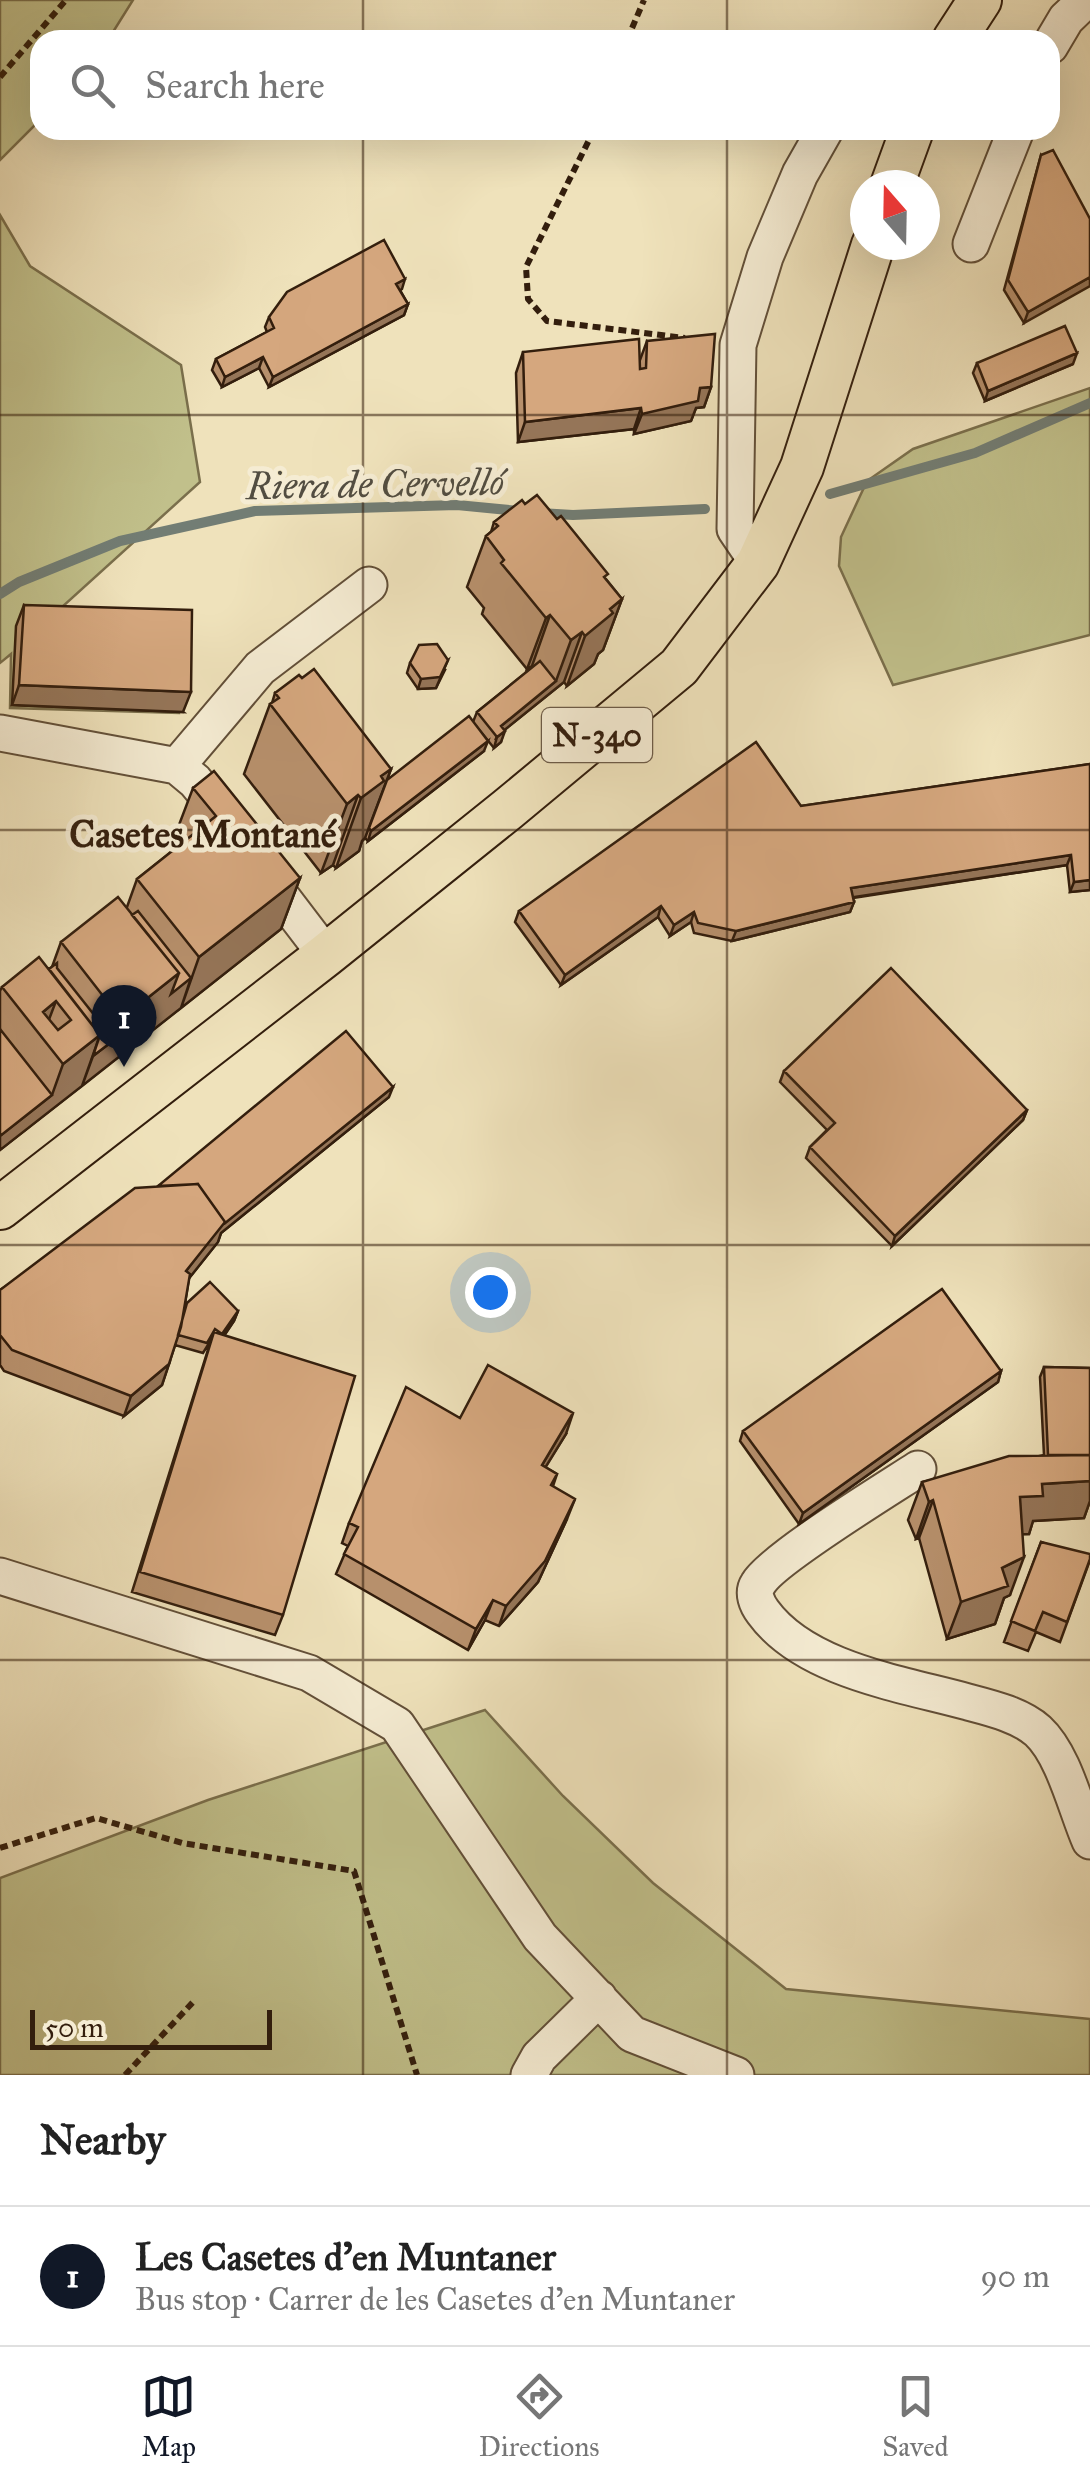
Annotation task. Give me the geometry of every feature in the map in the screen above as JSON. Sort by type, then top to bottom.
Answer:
[{"type":"main road","points":[[960,30],[980,0]]},
{"type":"main road","points":[[897,170],[908,140]]},
{"type":"main road","name":"N-340","points":[[0,1208],[508,810],[678,667],[758,564],[802,467],[868,260]]},
{"type":"street","points":[[1059,30],[1086,0]]},
{"type":"street","points":[[758,564],[735,528],[738,345],[766,258],[800,174],[819,140]]},
{"type":"street","points":[[971,244],[1012,140]]},
{"type":"street","points":[[177,766],[260,668],[369,585]]},
{"type":"street","points":[[0,733],[177,766],[214,802],[326,955]]},
{"type":"street","points":[[918,1469],[759,1581],[755,1592],[758,1604],[770,1622],[831,1663],[1001,1711],[1038,1732],[1060,1765],[1090,1841]]},
{"type":"street","points":[[0,1576],[310,1672],[397,1724],[540,1937],[632,2034],[736,2075]]},
{"type":"street","points":[[529,2075],[539,2057],[599,1998]]},
{"type":"path","points":[[40,30],[66,0]]},
{"type":"path","points":[[630,30],[644,0]]},
{"type":"path","points":[[0,77],[30,42]]},
{"type":"path","points":[[589,140],[526,267],[528,300],[548,321],[738,345]]},
{"type":"path","points":[[0,1848],[96,1818],[182,1843],[354,1871],[417,2075]]},
{"type":"path","points":[[125,2075],[194,2001]]},
{"type":"shaded area","points":[[0,0],[133,0],[114,30],[30,30],[30,130],[0,160]]},
{"type":"shaded area","points":[[0,215],[30,266],[181,365],[200,482],[41,626],[181,629],[179,713],[10,708],[11,654],[0,663]]},
{"type":"shaded area","points":[[1090,388],[1090,635],[893,685],[839,566],[841,537],[867,481],[913,449]]},
{"type":"shaded area","points":[[485,1710],[563,1796],[653,1883],[786,1989],[1090,2019],[1090,2075],[0,2075],[0,1878],[208,1800]]},
{"type":"building","points":[[1053,150],[1090,219],[1090,277],[1028,312],[1008,280],[1041,155]]},
{"type":"building","points":[[384,240],[405,279],[396,284],[408,304],[273,377],[263,357],[225,377],[216,359],[274,328],[269,317],[287,292]]},
{"type":"building","points":[[1065,326],[1077,353],[988,391],[977,363]]},
{"type":"building","points":[[715,334],[711,387],[700,388],[698,401],[642,414],[641,408],[525,422],[523,352],[639,339],[640,369],[646,368],[647,341]]},
{"type":"building","points":[[537,495],[557,519],[561,516],[608,574],[604,577],[622,599],[610,609],[613,613],[585,636],[582,632],[571,640],[550,615],[546,618],[501,563],[504,560],[486,536],[498,526],[494,522],[522,500],[525,504]]},
{"type":"building","points":[[24,605],[192,610],[191,692],[19,685]]},
{"type":"building","points":[[437,644],[448,660],[440,677],[421,679],[410,663],[419,645]]},
{"type":"building","points":[[540,661],[556,681],[501,726],[505,731],[497,737],[477,712]]},
{"type":"building","points":[[314,669],[391,769],[381,776],[384,781],[347,804],[270,704],[279,698],[275,693]]},
{"type":"building","points":[[469,716],[488,741],[371,831],[387,780]]},
{"type":"building","points":[[756,742],[801,806],[1090,764],[1090,880],[1074,882],[1071,855],[851,888],[854,902],[736,931],[698,923],[694,912],[674,925],[661,906],[565,975],[519,911]]},
{"type":"building","points":[[214,771],[300,878],[199,957],[137,879],[216,816],[193,788]]},
{"type":"building","points":[[118,897],[179,973],[121,1019],[61,942]]},
{"type":"building","points":[[138,911],[191,978],[171,994],[179,973],[132,915]]},
{"type":"building","points":[[39,957],[100,1035],[63,1064],[2,987]],"holes":[[[56,1001],[71,1020],[58,1030],[43,1012]]]},
{"type":"building","points":[[57,963],[114,1040],[93,1056],[100,1035],[49,969]]},
{"type":"building","points":[[891,968],[1027,1110],[895,1236],[810,1147],[835,1123],[784,1071]]},
{"type":"building","points":[[0,1029],[52,1095],[0,1136]]},
{"type":"building","points":[[346,1031],[393,1087],[224,1224],[198,1184],[158,1186]]},
{"type":"building","points":[[198,1184],[225,1222],[186,1271],[190,1274],[181,1327],[169,1364],[131,1396],[12,1350],[0,1335],[0,1290],[135,1188]]},
{"type":"building","points":[[210,1282],[238,1311],[222,1334],[215,1329],[207,1343],[178,1335],[187,1303]]},
{"type":"building","points":[[942,1289],[1001,1371],[803,1513],[743,1431]]},
{"type":"building","points":[[214,1332],[355,1376],[283,1615],[140,1572]]},
{"type":"building","points":[[488,1365],[573,1413],[542,1465],[557,1474],[551,1485],[575,1499],[545,1561],[506,1606],[493,1600],[476,1629],[344,1554],[358,1527],[349,1523],[406,1387],[460,1418]]},
{"type":"building","points":[[1044,1367],[1090,1368],[1090,1455],[1048,1455]]},
{"type":"building","points":[[1090,1455],[1090,1481],[1042,1484],[1043,1496],[1020,1497],[1024,1557],[1002,1568],[1008,1586],[961,1602],[933,1500],[929,1502],[922,1482],[1009,1456]]},
{"type":"building","points":[[1041,1542],[1090,1554],[1090,1559],[1067,1622],[1043,1612],[1035,1631],[1011,1621]]},
{"type":"waterway","points":[[830,494],[975,453],[1090,403]]},
{"type":"waterway","name":"Riera de Cervelló","points":[[0,594],[19,582],[120,541],[255,511],[457,505],[519,511]]},
{"type":"waterway","name":"Riera de Cervelló","points":[[540,513],[705,509]]},
{"type":"place","name":"Les Casetes d'en Muntaner","points":[[124,1067]]},
{"type":"district","name":"Casetes Montané","points":[[203,834]]}]
